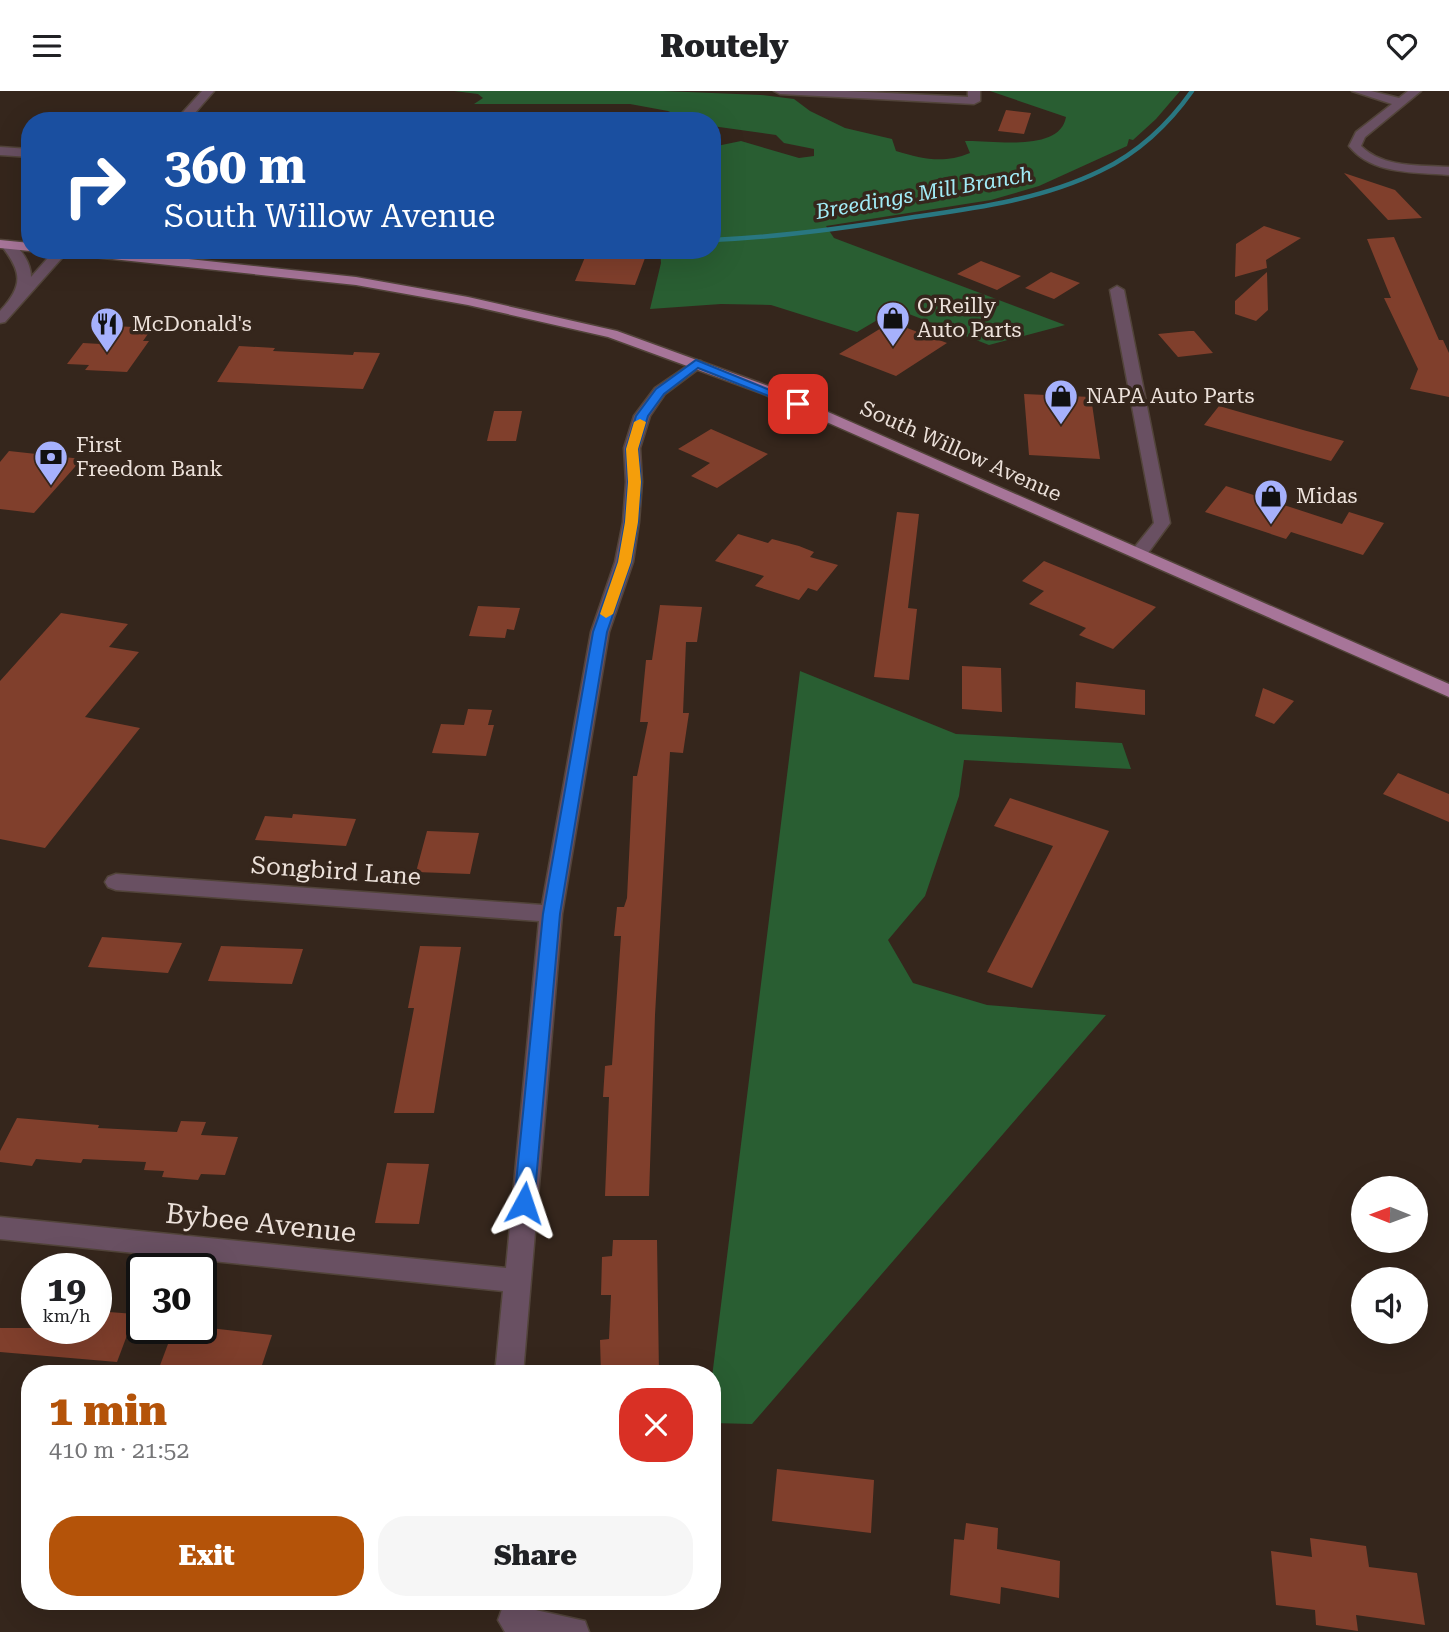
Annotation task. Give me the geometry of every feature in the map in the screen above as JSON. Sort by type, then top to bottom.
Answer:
[{"type":"main road","name":"South Willow Avenue","points":[[155,259],[287,272],[427,293],[612,334],[696,363],[813,410],[1449,691]]},
{"type":"street","points":[[189,112],[208,91]]},
{"type":"street","points":[[780,91],[974,101],[974,91]]},
{"type":"street","points":[[1358,91],[1399,101]]},
{"type":"street","points":[[1415,91],[1399,101],[1360,135],[1355,146],[1361,155],[1385,163],[1449,171]]},
{"type":"street","points":[[0,151],[21,152]]},
{"type":"street","points":[[4,244],[23,262],[26,273],[17,301]]},
{"type":"street","points":[[0,319],[56,259]]},
{"type":"street","points":[[1117,290],[1162,523],[1139,553]]},
{"type":"street","points":[[510,1365],[551,914],[600,632],[624,562],[631,522],[634,482],[632,449],[642,416],[660,391],[696,363]]},
{"type":"street","name":"Songbird Lane","points":[[116,881],[551,914]]},
{"type":"street","name":"Bybee Avenue","points":[[0,1228],[516,1281]]},
{"type":"street","points":[[511,1618],[574,1632]]},
{"type":"green space","points":[[454,91],[663,91],[794,99],[810,111],[845,128],[892,139],[896,151],[942,159],[970,153],[965,141],[1023,142],[1051,136],[1061,128],[1066,117],[990,91],[1180,91],[1156,119],[1133,140],[1129,139],[1127,146],[1039,186],[991,200],[826,226],[834,238],[1065,325],[989,345],[896,309],[857,332],[771,305],[721,304],[650,309],[661,259],[721,259],[721,145],[741,141],[799,158],[814,156],[814,149],[784,143],[776,135],[721,127],[721,112],[670,112],[630,104],[474,104],[483,98],[478,94]]},
{"type":"green space","points":[[800,671],[956,734],[1122,743],[1131,769],[964,760],[959,796],[925,896],[888,940],[913,983],[987,1005],[1106,1015],[752,1424],[721,1423],[721,1365],[713,1365]]},
{"type":"building","points":[[1006,110],[1031,113],[1024,134],[998,131]]},
{"type":"building","points":[[1344,173],[1395,190],[1422,218],[1388,220]]},
{"type":"building","points":[[1264,226],[1301,238],[1266,260],[1267,268],[1235,277],[1236,244]]},
{"type":"building","points":[[1394,237],[1439,340],[1443,340],[1449,353],[1449,397],[1410,389],[1418,369],[1384,298],[1391,298],[1367,239]]},
{"type":"building","points":[[584,259],[645,259],[635,285],[575,281]]},
{"type":"building","points":[[981,261],[1021,276],[997,290],[957,274]]},
{"type":"building","points":[[1051,272],[1080,283],[1054,299],[1025,288]]},
{"type":"building","points":[[1267,272],[1268,310],[1256,321],[1235,314],[1235,301]]},
{"type":"building","name":"O'Reilly Auto Parts","points":[[891,322],[947,343],[896,376],[839,354]]},
{"type":"building","name":"McDonald's","points":[[114,326],[152,328],[143,341],[149,341],[127,372],[85,370],[89,365],[67,364],[83,343],[101,344]]},
{"type":"building","points":[[1194,331],[1213,353],[1178,357],[1158,334]]},
{"type":"building","points":[[239,346],[275,348],[273,351],[353,355],[354,352],[380,353],[363,389],[217,382]]},
{"type":"building","name":"NAPA Auto Parts","points":[[1024,394],[1091,397],[1100,459],[1029,455]]},
{"type":"building","points":[[1219,406],[1344,441],[1331,461],[1204,425]]},
{"type":"building","points":[[494,411],[522,411],[516,441],[487,441]]},
{"type":"building","points":[[711,429],[768,454],[717,488],[691,476],[710,463],[678,449]]},
{"type":"building","name":"First Freedom Bank","points":[[9,451],[82,459],[34,513],[0,509],[0,462]]},
{"type":"building","points":[[1226,486],[1342,524],[1349,512],[1384,523],[1363,555],[1291,532],[1286,539],[1205,512]]},
{"type":"building","points":[[897,512],[919,514],[908,608],[917,609],[909,680],[874,677]]},
{"type":"building","points":[[738,534],[768,543],[772,539],[799,546],[814,552],[810,557],[838,565],[817,591],[808,588],[799,600],[755,586],[764,576],[715,561]]},
{"type":"building","points":[[1044,561],[1156,607],[1113,649],[1079,635],[1086,628],[1029,604],[1044,591],[1022,581]]},
{"type":"building","points":[[660,605],[702,607],[697,642],[686,642],[683,713],[689,713],[683,753],[670,752],[655,1015],[649,1196],[605,1196],[609,1097],[603,1097],[605,1066],[612,1065],[621,936],[614,936],[617,907],[624,907],[627,898],[633,776],[637,776],[648,722],[640,722],[646,660],[652,660]]},
{"type":"building","points":[[478,606],[520,608],[514,630],[507,629],[505,638],[469,636]]},
{"type":"building","points":[[61,613],[128,624],[109,647],[139,652],[85,717],[140,728],[45,848],[0,839],[0,681]]},
{"type":"building","points":[[962,666],[1001,668],[1002,712],[962,709]]},
{"type":"building","points":[[1076,682],[1145,690],[1145,715],[1075,708]]},
{"type":"building","points":[[1263,688],[1294,701],[1274,724],[1255,716]]},
{"type":"building","points":[[468,709],[492,710],[488,725],[494,725],[486,756],[432,753],[441,724],[464,725]]},
{"type":"building","points":[[1398,773],[1449,794],[1449,822],[1383,794]]},
{"type":"building","points":[[1010,798],[1109,831],[1032,988],[987,972],[1053,846],[994,826]]},
{"type":"building","points":[[293,814],[356,819],[346,846],[255,840],[265,816],[292,818]]},
{"type":"building","points":[[427,831],[479,833],[470,874],[416,872]]},
{"type":"building","points":[[102,937],[182,943],[168,973],[88,967]]},
{"type":"building","points":[[221,946],[303,949],[292,984],[208,981]]},
{"type":"building","points":[[420,946],[461,947],[434,1113],[394,1113],[414,1008],[408,1008]]},
{"type":"building","points":[[17,1118],[99,1125],[98,1128],[177,1132],[181,1121],[206,1122],[201,1135],[238,1137],[225,1175],[201,1174],[198,1180],[162,1177],[164,1171],[144,1170],[146,1162],[83,1159],[81,1163],[36,1159],[32,1166],[0,1162],[0,1151]]},
{"type":"building","points":[[387,1163],[429,1164],[419,1224],[375,1223]]},
{"type":"building","points":[[613,1240],[657,1240],[659,1365],[601,1365],[600,1340],[609,1339],[611,1295],[601,1295],[602,1257],[612,1256]]},
{"type":"building","points":[[112,1312],[126,1313],[126,1338],[117,1362],[0,1352],[0,1328],[21,1328],[21,1344],[112,1344]]},
{"type":"building","points":[[217,1329],[272,1335],[262,1365],[160,1365],[168,1344],[217,1344]]},
{"type":"building","points":[[777,1469],[874,1480],[871,1533],[772,1521]]},
{"type":"building","points":[[966,1523],[998,1528],[997,1549],[1060,1561],[1059,1598],[1001,1587],[1000,1604],[950,1595],[954,1539],[964,1540]]},
{"type":"building","points":[[1310,1538],[1366,1546],[1369,1567],[1417,1573],[1425,1625],[1356,1615],[1358,1631],[1316,1625],[1315,1610],[1276,1605],[1271,1551],[1312,1557]]},
{"type":"waterway","name":"Breedings Mill Branch","points":[[721,239],[864,225],[986,206],[1056,189],[1100,171],[1127,156],[1163,126],[1192,91]]},
{"type":"slow traffic","points":[[606,614],[624,562],[634,482],[632,449],[640,422]]},
{"type":"place","name":"O'Reilly Auto Parts","points":[[893,348]]},
{"type":"place","name":"McDonald's","points":[[107,354]]},
{"type":"place","name":"NAPA Auto Parts","points":[[1061,426]]},
{"type":"place","name":"First Freedom Bank","points":[[51,487]]},
{"type":"place","name":"Midas","points":[[1271,526]]},
{"type":"route","points":[[524,1203],[551,914],[600,632],[624,562],[634,482],[632,449],[642,416],[660,391],[696,363],[798,404]]}]
